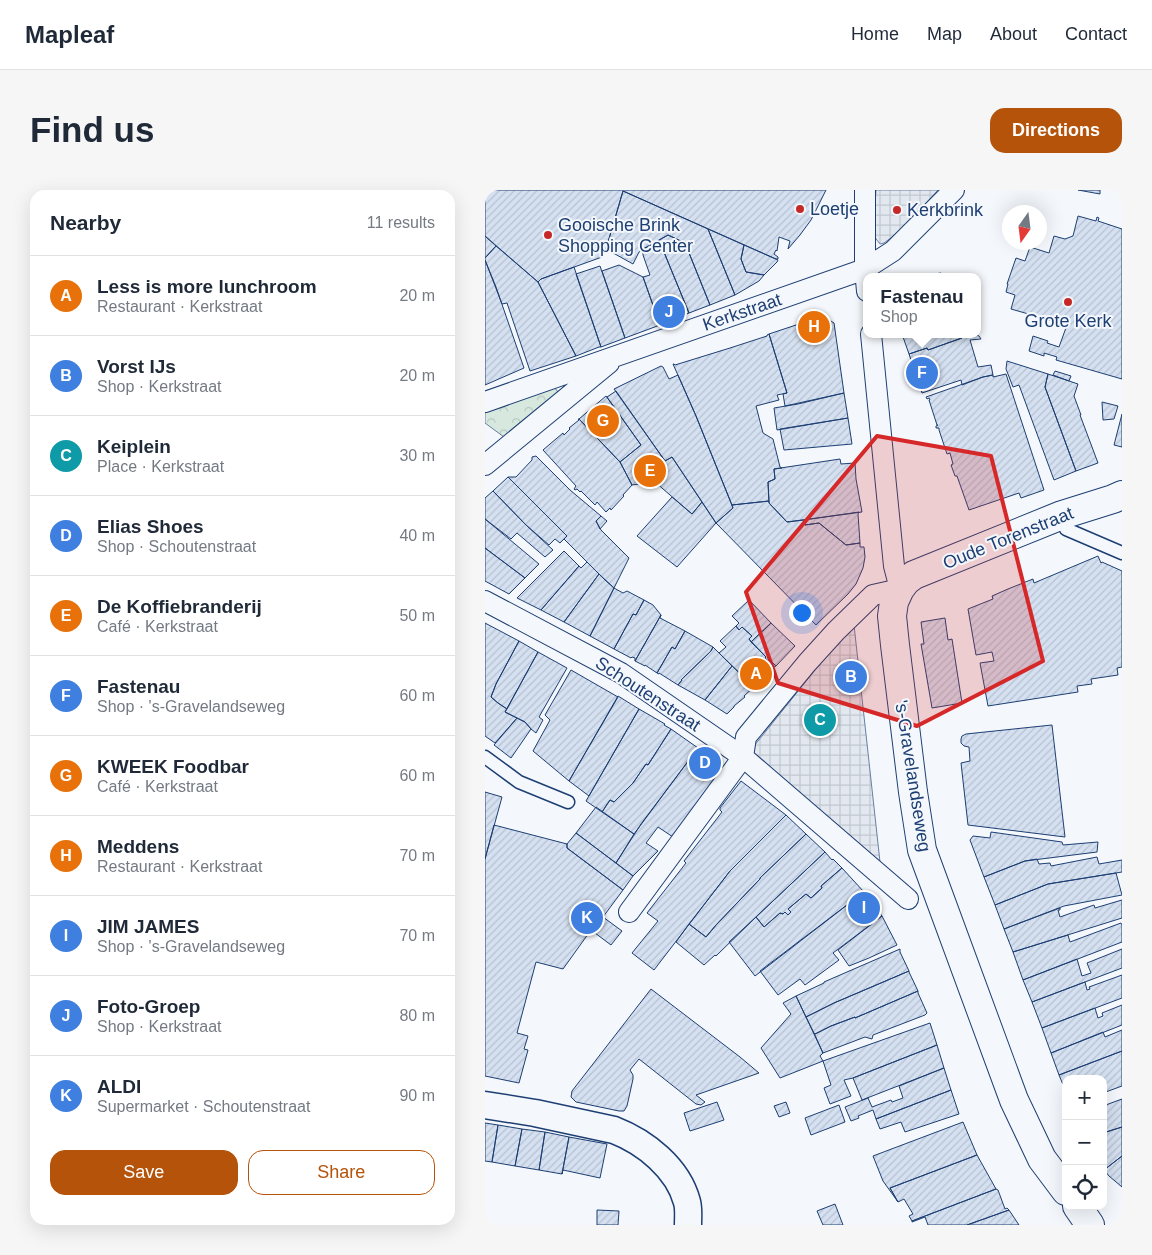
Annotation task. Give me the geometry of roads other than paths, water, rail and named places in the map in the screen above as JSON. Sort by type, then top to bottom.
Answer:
[{"type":"main road","name":"Oude Torenstraat","points":[[900,589],[906,581],[915,575],[1062,515],[1122,495]]},
{"type":"main road","name":"'s-Gravelandseweg","points":[[900,589],[894,602],[892,616],[913,792],[922,850],[1013,1100],[1043,1159],[1062,1185]]},
{"type":"main road","points":[[1080,1210],[1090,1225]]},
{"type":"street","points":[[865,190],[865,273]]},
{"type":"street","points":[[865,269],[893,251],[954,190]]},
{"type":"street","name":"Kerkstraat","points":[[485,402],[865,269]]},
{"type":"street","points":[[629,912],[743,757],[746,737],[807,663],[873,595],[900,589],[893,566],[871,338]]},
{"type":"street","name":"Kerkstraat","points":[[485,465],[619,355]]},
{"type":"street","name":"Schoutenstraat","points":[[485,601],[621,673],[743,757]]},
{"type":"street","points":[[743,757],[908,899]]},
{"type":"street","points":[[485,1105],[535,1113],[625,1134],[647,1148],[667,1166],[681,1185],[688,1203],[688,1225]]},
{"type":"lane","points":[[1062,515],[1066,529],[1122,553]]},
{"type":"lane","points":[[485,757],[519,782],[568,802]]},
{"type":"place","name":"Loetje","points":[[800,209]]},
{"type":"place","name":"Kerkbrink","points":[[897,210]]},
{"type":"place","name":"Gooische Brink Shopping Center","points":[[548,235]]},
{"type":"place","name":"Grote Kerk","points":[[1068,302]]},
{"type":"place","name":"Foto-Groep","points":[[669,312]]},
{"type":"place","name":"Meddens","points":[[814,327]]},
{"type":"place","name":"Fastenau","points":[[922,373]]},
{"type":"place","name":"KWEEK Foodbar","points":[[603,421]]},
{"type":"place","name":"De Koffiebranderij","points":[[650,471]]},
{"type":"place","name":"Less is more lunchroom","points":[[756,674]]},
{"type":"place","name":"Vorst IJs","points":[[851,677]]},
{"type":"place","name":"Keiplein","points":[[820,720]]},
{"type":"place","name":"Elias Shoes","points":[[705,763]]},
{"type":"place","name":"JIM JAMES","points":[[864,908]]},
{"type":"place","name":"ALDI","points":[[587,918]]}]
